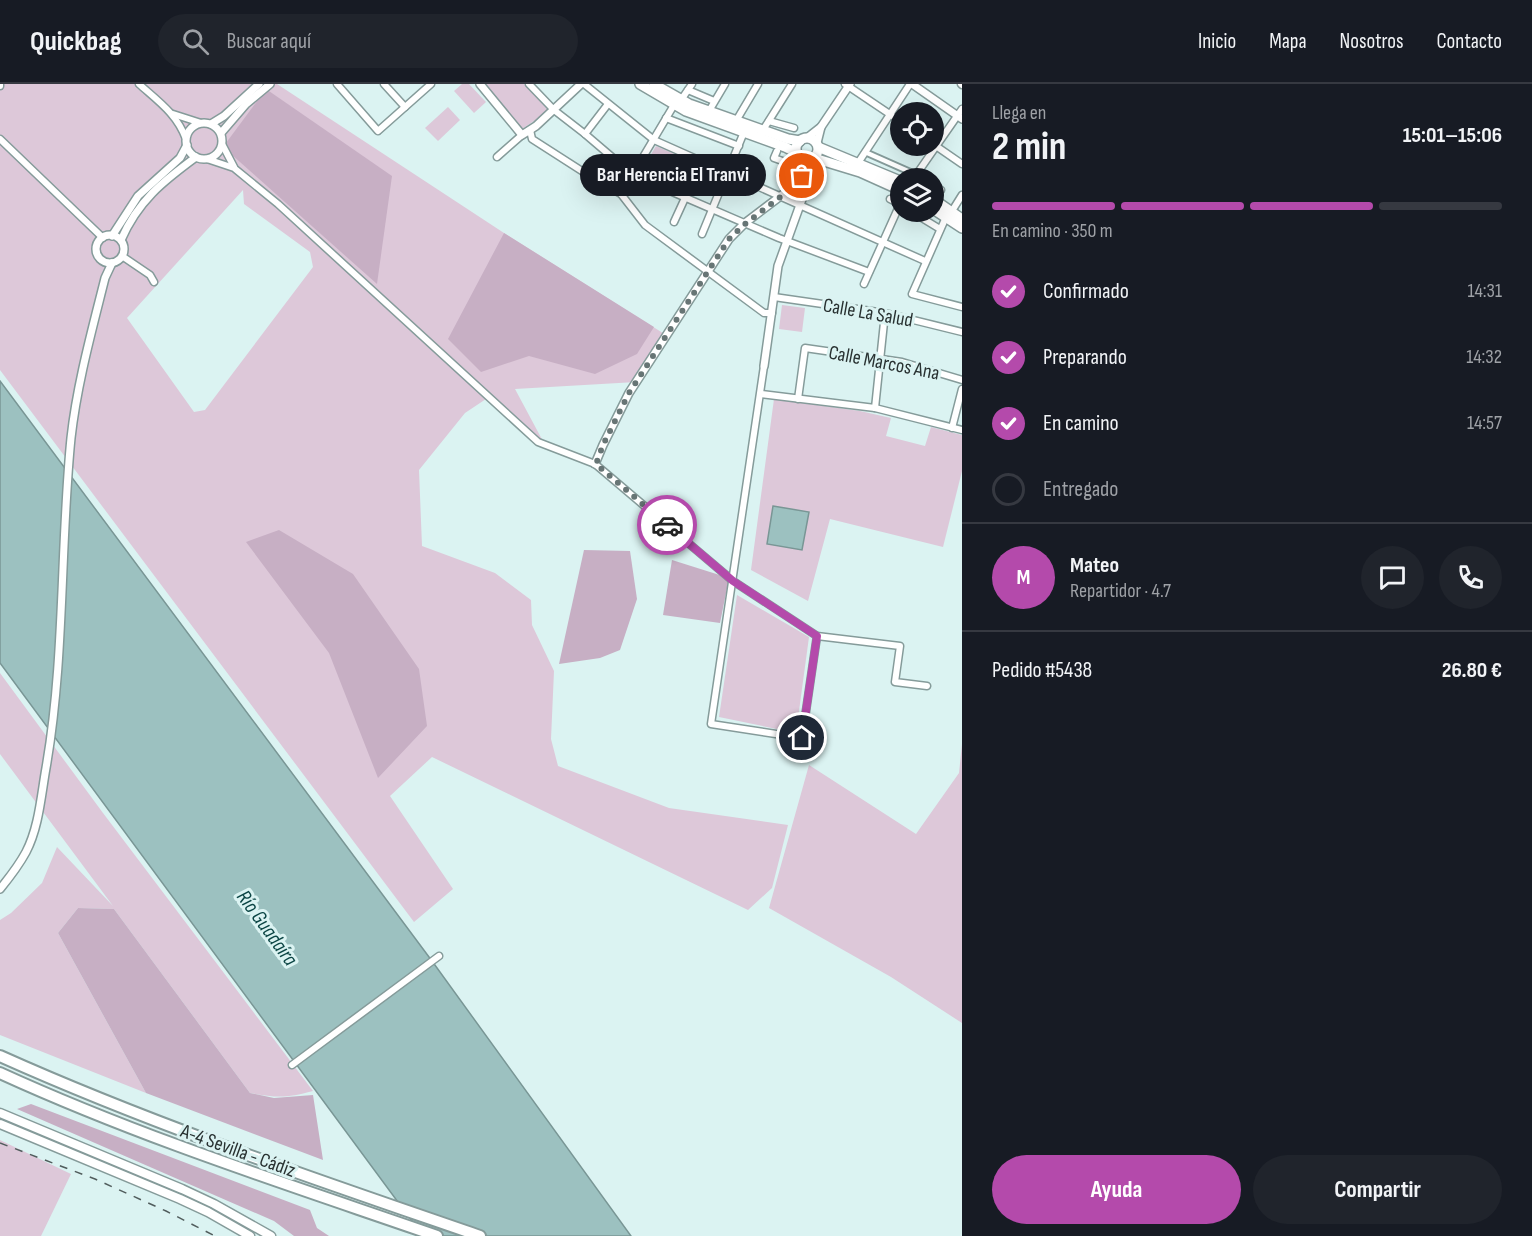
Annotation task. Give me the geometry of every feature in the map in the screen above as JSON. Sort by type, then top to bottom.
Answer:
[{"type":"highway","name":"A-4 Sevilla - Cádiz","points":[[0,1056],[65,1085],[194,1136],[480,1236]]},
{"type":"highway","name":"A-4 Sevilla - Cádiz","points":[[0,1073],[109,1120],[437,1236]]},
{"type":"main road","points":[[640,84],[806,160],[813,158],[830,161],[890,186]]},
{"type":"main road","points":[[654,84],[678,103],[763,130],[812,139],[818,145],[890,177]]},
{"type":"main road","points":[[798,155],[796,147],[803,139]]},
{"type":"main road","points":[[813,158],[818,153],[818,145]]},
{"type":"main road","points":[[944,209],[962,228]]},
{"type":"main road","points":[[944,212],[962,219]]},
{"type":"main road","points":[[0,1113],[182,1189],[271,1236]]},
{"type":"main road","points":[[0,1124],[180,1199],[250,1236]]},
{"type":"street","points":[[139,84],[181,124],[189,151],[196,157],[234,168],[278,204],[538,442],[596,464],[733,581],[817,636],[900,646],[895,681],[927,686]]},
{"type":"street","points":[[173,114],[211,124],[224,116],[259,84]]},
{"type":"street","points":[[220,133],[246,104],[270,84]]},
{"type":"street","points":[[337,84],[378,131],[431,84]]},
{"type":"street","points":[[384,84],[405,107]]},
{"type":"street","points":[[480,84],[522,135]]},
{"type":"street","points":[[529,84],[554,110],[633,175],[787,242],[869,273]]},
{"type":"street","points":[[497,157],[583,84],[654,140],[925,261]]},
{"type":"street","points":[[709,111],[725,84]]},
{"type":"street","points":[[736,121],[759,84]]},
{"type":"street","points":[[763,130],[792,84]]},
{"type":"street","points":[[858,163],[911,84],[960,115],[944,133]]},
{"type":"street","points":[[818,145],[821,128],[848,85],[889,114]]},
{"type":"street","points":[[621,194],[666,118],[690,87],[714,101]]},
{"type":"street","points":[[585,134],[608,104]]},
{"type":"street","points":[[666,118],[739,146]]},
{"type":"street","points":[[769,121],[794,128]]},
{"type":"street","points":[[112,236],[138,196],[180,158],[191,129],[201,123]]},
{"type":"street","points":[[211,124],[220,133],[222,144],[234,168]]},
{"type":"street","points":[[533,128],[532,139],[621,194],[645,225],[764,313],[772,313]]},
{"type":"street","points":[[803,139],[821,128]]},
{"type":"street","points":[[702,234],[744,132]]},
{"type":"street","points":[[0,139],[103,238]]},
{"type":"street","points":[[207,159],[217,154],[222,144]]},
{"type":"street","points":[[777,151],[774,158],[802,168]]},
{"type":"street","points":[[865,152],[899,168]]},
{"type":"street","points":[[944,152],[962,164]]},
{"type":"street","points":[[596,464],[629,393],[729,239],[799,182],[802,168],[798,155]]},
{"type":"street","points":[[121,240],[139,206],[150,194],[196,157]]},
{"type":"street","points":[[813,158],[778,266],[711,723],[802,738],[817,636]]},
{"type":"street","points":[[674,222],[702,160]]},
{"type":"street","points":[[803,182],[802,190],[799,204],[785,195],[803,182]]},
{"type":"street","points":[[961,200],[940,229],[912,294],[962,307]]},
{"type":"street","points":[[864,284],[892,222]]},
{"type":"street","points":[[928,222],[940,229]]},
{"type":"street","points":[[0,889],[26,852],[34,831],[51,740],[55,714],[75,405],[105,278],[112,263],[122,256],[124,247],[121,240],[112,236],[103,238],[96,248],[97,256],[103,262],[105,278]]},
{"type":"street","points":[[122,256],[150,275],[153,282]]},
{"type":"street","points":[[103,262],[112,263]]},
{"type":"street","name":"Calle La Salud","points":[[774,297],[885,313],[962,332]]},
{"type":"street","points":[[875,408],[885,313]]},
{"type":"street","name":"Calle Marcos Ana","points":[[798,399],[805,348],[902,363],[962,380]]},
{"type":"street","points":[[952,428],[962,389]]},
{"type":"street","points":[[760,394],[875,408],[962,430]]},
{"type":"street","points":[[293,1064],[439,956]]},
{"type":"shaded area","points":[[0,84],[277,84],[504,233],[666,335],[636,382],[515,389],[545,445],[489,397],[465,413],[419,470],[422,546],[495,573],[531,600],[532,625],[554,671],[551,739],[558,766],[669,808],[788,825],[772,888],[748,910],[432,757],[390,796],[453,889],[414,922],[0,370]],"holes":[[[243,190],[244,204],[310,252],[313,267],[205,410],[194,412],[127,318]]]},
{"type":"shaded area","points":[[462,84],[469,84],[486,102],[474,113],[454,91]]},
{"type":"shaded area","points":[[486,84],[524,84],[549,111],[522,129]]},
{"type":"shaded area","points":[[266,89],[392,176],[377,284],[223,147]]},
{"type":"shaded area","points":[[448,107],[460,120],[438,141],[425,128]]},
{"type":"shaded area","points":[[656,146],[698,164],[685,196],[639,175]]},
{"type":"shaded area","points":[[504,233],[654,327],[637,354],[595,374],[529,356],[481,372],[448,339]]},
{"type":"shaded area","points":[[782,305],[805,308],[802,332],[779,329]]},
{"type":"shaded area","points":[[774,399],[860,411],[891,418],[886,436],[925,446],[931,427],[962,435],[962,471],[943,547],[830,519],[808,601],[751,570]]},
{"type":"shaded area","points":[[279,530],[353,574],[419,669],[427,726],[378,778],[329,653],[246,542]]},
{"type":"shaded area","points":[[584,550],[630,551],[637,599],[620,650],[600,658],[559,664]]},
{"type":"shaded area","points":[[672,560],[729,578],[720,623],[663,615]]},
{"type":"shaded area","points":[[737,595],[809,637],[796,733],[719,717]]},
{"type":"shaded area","points":[[0,673],[313,1091],[282,1097],[250,1093],[114,909],[78,908],[58,933],[146,1093],[0,1035],[0,920],[11,913],[42,883],[57,847],[113,906],[0,754]]},
{"type":"shaded area","points":[[962,744],[962,1023],[891,977],[769,908],[809,765],[916,834],[959,773]]},
{"type":"shaded area","points":[[78,908],[114,909],[250,1093],[274,1098],[313,1095],[323,1160],[146,1093],[58,933]]},
{"type":"shaded area","points":[[31,1104],[310,1210],[317,1228],[329,1236],[294,1236],[274,1221],[17,1109]]},
{"type":"shaded area","points":[[0,1140],[71,1174],[41,1236],[0,1236]]},
{"type":"water","name":"Río Guadaíra","points":[[0,381],[432,961],[631,1236],[423,1236],[0,663]]},
{"type":"water","points":[[773,506],[809,512],[802,550],[767,544]]},
{"type":"railway","points":[[0,1143],[95,1179],[215,1236]]},
{"type":"way so far","points":[[667,525],[596,464],[603,445],[629,393],[729,239],[796,185],[802,176]]},
{"type":"place","name":"Bar Herencia El Tranvi","points":[[802,176]]},
{"type":"route","points":[[667,525],[733,581],[817,636],[802,738]]}]
